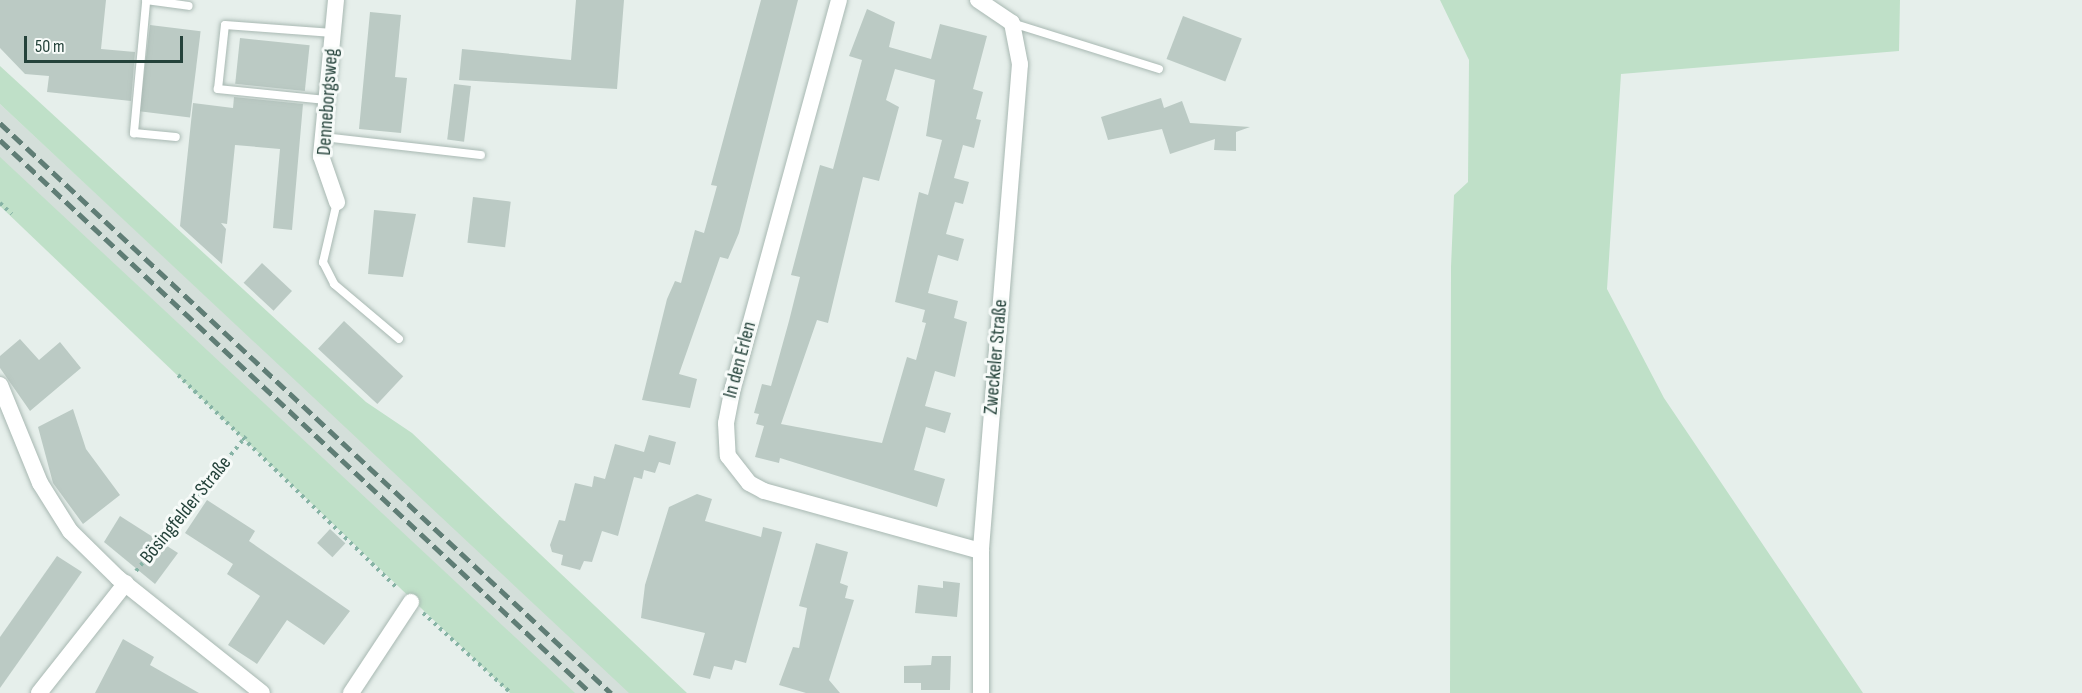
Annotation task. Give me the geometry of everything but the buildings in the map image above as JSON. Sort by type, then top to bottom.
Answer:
[{"type":"street","name":"Denneborgsweg","points":[[336,0],[321,156],[337,202]]},
{"type":"street","name":"In den Erlen","points":[[839,0],[732,387],[726,423],[728,456],[749,483],[764,491],[981,551]]},
{"type":"street","points":[[978,0],[1012,23]]},
{"type":"street","name":"Zweckeler Straße","points":[[981,693],[981,551],[1020,64],[1012,23]]},
{"type":"street","points":[[0,385],[40,483],[70,531],[126,583],[39,693]]},
{"type":"street","name":"Bösingfelder Straße","points":[[126,583],[262,693]]},
{"type":"street","points":[[351,693],[411,602]]},
{"type":"lane","points":[[176,137],[134,132],[146,1],[189,6]]},
{"type":"lane","points":[[1012,23],[1159,69]]},
{"type":"lane","points":[[326,100],[218,89],[225,25],[333,33]]},
{"type":"lane","points":[[323,137],[481,155]]},
{"type":"lane","points":[[337,202],[323,262],[334,284],[399,339]]},
{"type":"path","points":[[0,202],[12,214]]},
{"type":"path","points":[[178,375],[246,436],[411,602],[511,693]]},
{"type":"path","name":"Bösingfelder Straße","points":[[126,583],[246,436]]},
{"type":"shaded area","points":[[0,104],[630,692],[554,693],[0,176]]},
{"type":"green space","points":[[1440,0],[1900,0],[1899,51],[1621,74],[1607,289],[1664,398],[1863,693],[1450,693],[1451,267],[1454,195],[1468,182],[1469,60]]},
{"type":"green space","points":[[0,66],[366,402],[412,433],[687,693],[629,693],[0,104]]},
{"type":"green space","points":[[0,157],[575,693],[510,693],[0,206]]},
{"type":"railway","points":[[0,123],[611,693]]},
{"type":"railway","points":[[0,140],[591,693]]}]
